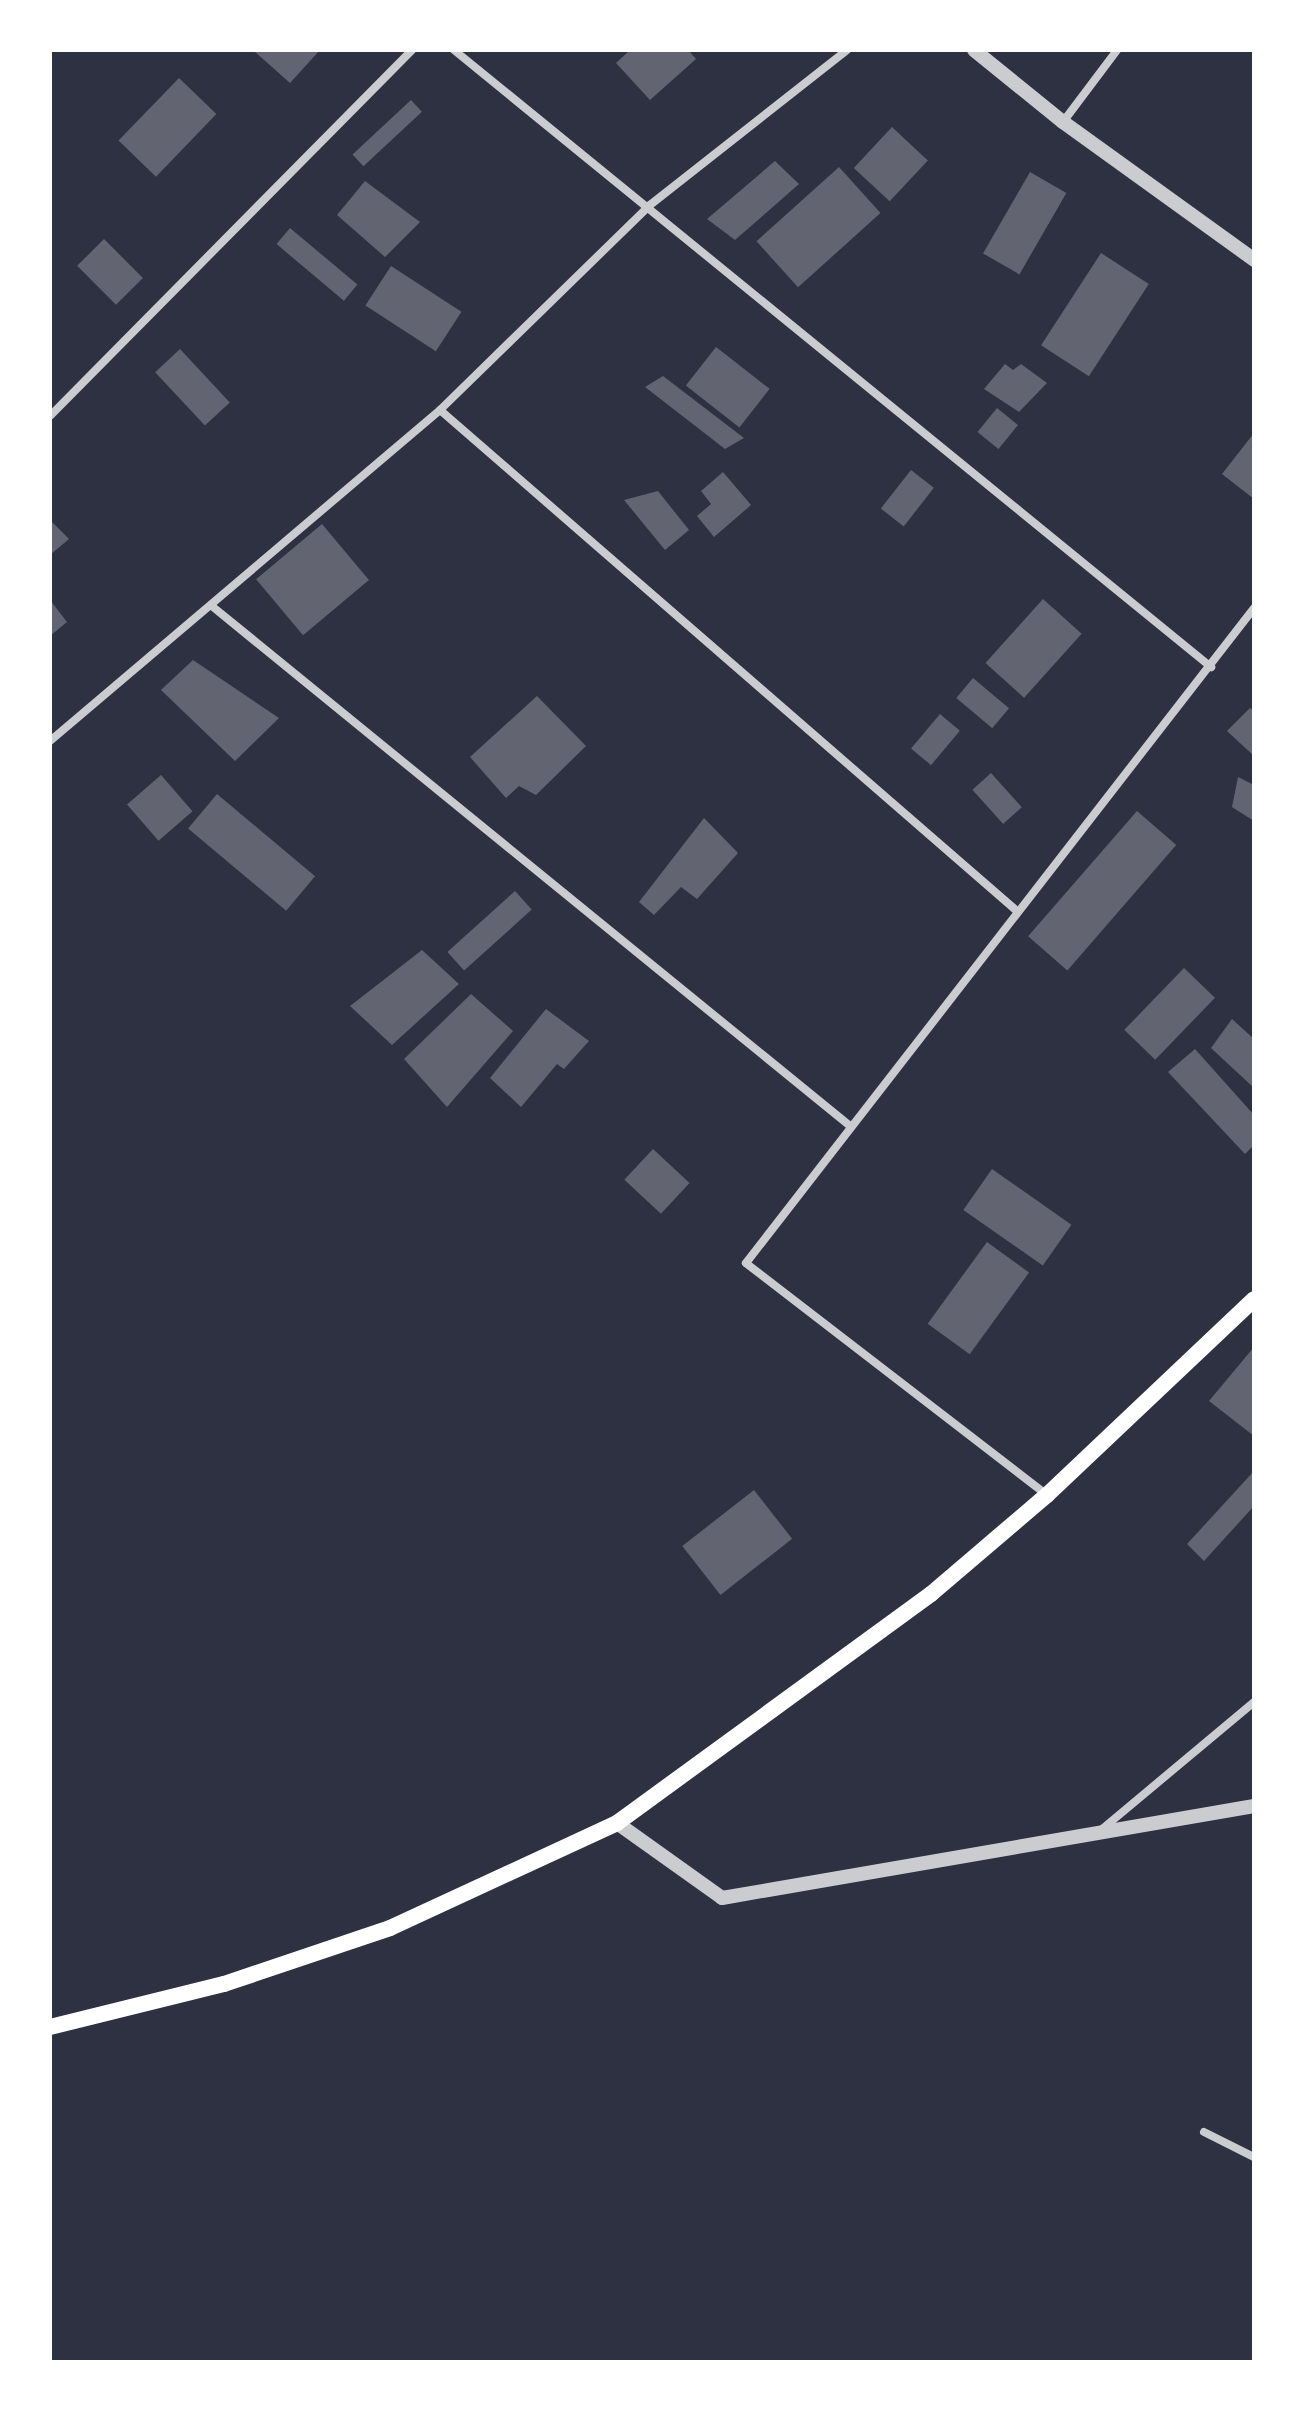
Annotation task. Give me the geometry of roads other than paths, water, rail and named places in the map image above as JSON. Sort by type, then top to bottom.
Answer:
[{"type":"main road","points":[[50,2027],[224,1984],[390,1928],[617,1823],[931,1594],[1047,1495],[1254,1299]]},
{"type":"street","points":[[50,416],[412,50]]},
{"type":"street","points":[[454,50],[650,205],[1211,667]]},
{"type":"street","points":[[50,741],[213,607],[440,410],[650,205],[847,50]]},
{"type":"street","points":[[974,50],[1063,122],[1254,260]]},
{"type":"street","points":[[1063,122],[1117,50]]},
{"type":"street","points":[[440,410],[1017,911]]},
{"type":"street","points":[[213,607],[850,1126]]},
{"type":"street","points":[[1047,1495],[746,1263],[1254,608]]},
{"type":"street","points":[[1097,1833],[1254,1702]]},
{"type":"street","points":[[617,1823],[722,1898],[1254,1806]]},
{"type":"street","points":[[1204,2132],[1254,2157]]}]
